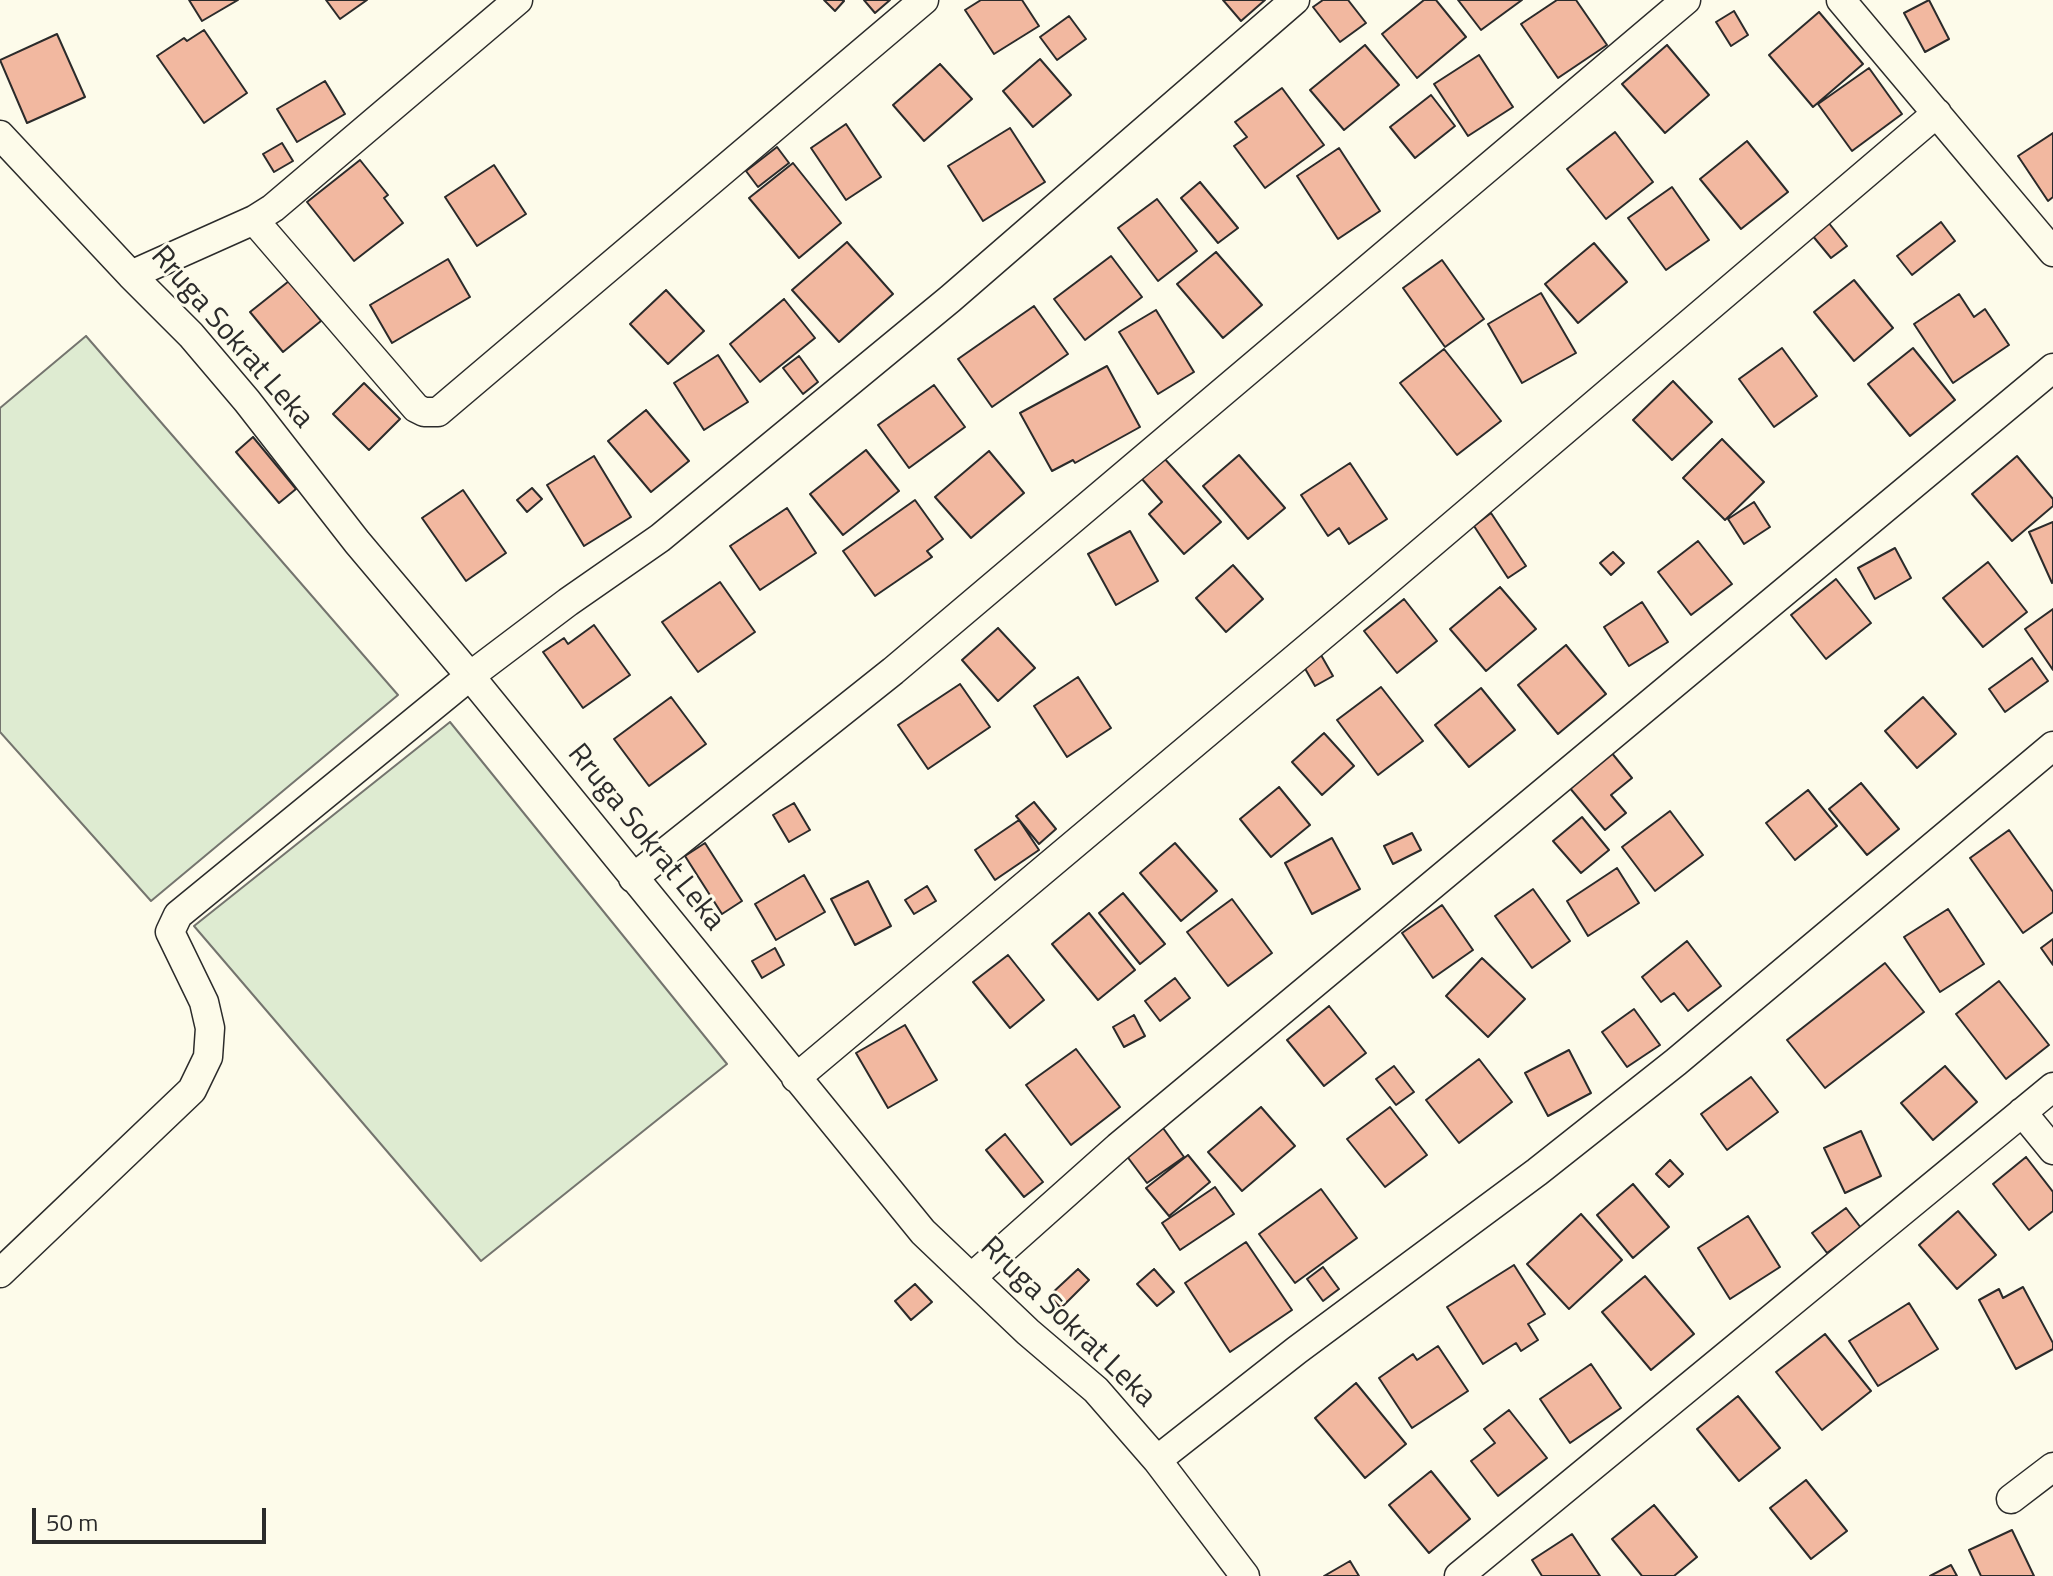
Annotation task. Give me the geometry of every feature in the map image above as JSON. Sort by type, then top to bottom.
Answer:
[{"type":"street","points":[[131,275],[254,220],[273,208],[518,0]]},
{"type":"street","points":[[254,220],[416,408],[424,412],[438,412],[924,0]]},
{"type":"street","points":[[0,1273],[192,1090],[208,1057],[210,1028],[204,1002],[170,932],[178,915],[470,676],[672,529],[950,299],[1295,0]]},
{"type":"street","points":[[633,878],[893,671],[1686,0]]},
{"type":"street","points":[[1841,0],[2053,252]]},
{"type":"street","points":[[796,1078],[1378,589],[1937,113]]},
{"type":"street","name":"Rruga Sokrat Leka","points":[[0,135],[201,346],[357,542],[923,1232],[1028,1332],[1096,1390],[1157,1460],[1245,1576]]},
{"type":"street","points":[[971,1278],[1118,1147],[2053,368]]},
{"type":"street","points":[[1157,1460],[1297,1350],[1537,1172],[1676,1062],[2053,746]]},
{"type":"street","points":[[1459,1576],[2053,1087]]},
{"type":"street","points":[[2022,1112],[2053,1150]]},
{"type":"street","points":[[2011,1499],[2053,1467]]},
{"type":"green space","points":[[86,336],[398,695],[151,901],[0,732],[0,408]]},
{"type":"green space","points":[[450,722],[727,1064],[481,1261],[194,926]]},
{"type":"building","points":[[189,0],[238,0],[202,21]]},
{"type":"building","points":[[326,0],[367,0],[340,19]]},
{"type":"building","points":[[824,0],[842,0],[844,1],[835,11]]},
{"type":"building","points":[[864,0],[890,0],[875,13]]},
{"type":"building","points":[[981,0],[1022,0],[1039,26],[994,54],[965,10]]},
{"type":"building","points":[[1223,0],[1265,0],[1241,21]]},
{"type":"building","points":[[1323,0],[1348,0],[1366,23],[1340,42],[1313,7]]},
{"type":"building","points":[[1424,0],[1436,0],[1466,37],[1417,78],[1382,34]]},
{"type":"building","points":[[1458,0],[1522,0],[1481,30]]},
{"type":"building","points":[[1557,0],[1576,0],[1607,45],[1558,78],[1521,24]]},
{"type":"building","points":[[1929,0],[1949,39],[1925,52],[1904,13]]},
{"type":"building","points":[[1734,11],[1748,35],[1731,46],[1716,22]]},
{"type":"building","points":[[1819,12],[1863,64],[1813,107],[1769,55]]},
{"type":"building","points":[[1069,16],[1086,39],[1057,60],[1040,37]]},
{"type":"building","points":[[204,30],[247,93],[204,123],[157,56],[184,38],[187,41]]},
{"type":"building","points":[[57,34],[85,97],[27,123],[0,60]]},
{"type":"building","points":[[1365,45],[1399,85],[1344,130],[1310,90]]},
{"type":"building","points":[[1667,45],[1709,95],[1665,133],[1622,84]]},
{"type":"building","points":[[1479,55],[1513,107],[1468,136],[1434,84]]},
{"type":"building","points":[[1040,59],[1071,95],[1033,127],[1003,91]]},
{"type":"building","points":[[940,64],[972,99],[924,141],[893,105]]},
{"type":"building","points":[[1869,68],[1902,114],[1852,151],[1818,104]]},
{"type":"building","points":[[325,81],[345,114],[297,142],[277,109]]},
{"type":"building","points":[[1282,88],[1324,145],[1265,188],[1234,146],[1247,137],[1235,122]]},
{"type":"building","points":[[1431,95],[1455,126],[1415,158],[1390,127]]},
{"type":"building","points":[[846,124],[881,177],[846,200],[811,148]]},
{"type":"building","points":[[1010,128],[1045,182],[983,221],[948,166]]},
{"type":"building","points":[[1615,132],[1653,182],[1606,219],[1567,169]]},
{"type":"building","points":[[2053,133],[2053,197],[2048,201],[2018,156]]},
{"type":"building","points":[[1747,141],[1788,192],[1741,229],[1700,179]]},
{"type":"building","points":[[282,143],[293,161],[274,172],[263,154]]},
{"type":"building","points":[[777,147],[789,163],[758,187],[746,171]]},
{"type":"building","points":[[1339,148],[1380,211],[1338,239],[1297,176]]},
{"type":"building","points":[[360,160],[388,195],[384,198],[403,223],[354,261],[307,202]]},
{"type":"building","points":[[793,163],[841,223],[799,258],[749,198]]},
{"type":"building","points":[[494,165],[526,214],[477,246],[445,197]]},
{"type":"building","points":[[1200,182],[1238,228],[1218,243],[1181,198]]},
{"type":"building","points":[[1672,187],[1709,240],[1666,270],[1628,218]]},
{"type":"building","points":[[1157,199],[1197,251],[1158,281],[1118,228]]},
{"type":"building","points":[[1828,222],[1847,246],[1831,258],[1812,235]]},
{"type":"building","points":[[1941,222],[1955,241],[1912,275],[1897,256]]},
{"type":"building","points":[[847,242],[893,294],[839,342],[792,290]]},
{"type":"building","points":[[1594,243],[1627,282],[1578,323],[1545,284]]},
{"type":"building","points":[[1216,252],[1262,305],[1223,338],[1177,284]]},
{"type":"building","points":[[1111,256],[1142,297],[1085,340],[1054,299]]},
{"type":"building","points":[[448,259],[470,297],[392,343],[370,305]]},
{"type":"building","points":[[1442,260],[1484,319],[1445,347],[1403,288]]},
{"type":"building","points":[[1854,280],[1893,328],[1854,361],[1814,312]]},
{"type":"building","points":[[289,281],[321,321],[283,352],[250,312]]},
{"type":"building","points":[[666,290],[704,331],[668,364],[630,324]]},
{"type":"building","points":[[1541,293],[1576,353],[1522,383],[1488,324]]},
{"type":"building","points":[[1959,294],[1974,317],[1985,309],[2009,345],[1953,383],[1914,324]]},
{"type":"building","points":[[784,299],[815,338],[760,382],[730,344]]},
{"type":"building","points":[[1034,306],[1068,354],[992,407],[958,359]]},
{"type":"building","points":[[1156,310],[1194,372],[1158,394],[1119,332]]},
{"type":"building","points":[[1782,348],[1817,396],[1774,427],[1739,379]]},
{"type":"building","points":[[1913,348],[1955,400],[1910,436],[1868,384]]},
{"type":"building","points":[[1444,349],[1501,421],[1457,455],[1400,383]]},
{"type":"building","points":[[718,355],[748,402],[704,430],[674,383]]},
{"type":"building","points":[[799,356],[818,382],[803,394],[783,368]]},
{"type":"building","points":[[1107,366],[1140,427],[1075,463],[1073,460],[1052,471],[1020,413]]},
{"type":"building","points":[[1673,381],[1712,422],[1672,460],[1633,420]]},
{"type":"building","points":[[364,383],[400,419],[369,450],[333,414]]},
{"type":"building","points":[[934,385],[965,427],[909,468],[878,425]]},
{"type":"building","points":[[646,410],[689,461],[651,492],[608,441]]},
{"type":"building","points":[[253,437],[296,489],[279,503],[236,452]]},
{"type":"building","points":[[1722,439],[1764,482],[1725,520],[1683,478]]},
{"type":"building","points":[[866,450],[899,491],[843,535],[810,494]]},
{"type":"building","points":[[989,451],[1024,493],[971,538],[935,497]]},
{"type":"building","points":[[1239,455],[1285,508],[1248,539],[1203,486]]},
{"type":"building","points":[[594,456],[631,517],[584,546],[547,485]]},
{"type":"building","points":[[2017,456],[2053,499],[2053,506],[2012,541],[1972,494]]},
{"type":"building","points":[[1164,458],[1221,522],[1184,554],[1149,514],[1162,502],[1142,479]]},
{"type":"building","points":[[1350,463],[1387,519],[1349,544],[1339,528],[1328,536],[1301,495]]},
{"type":"building","points":[[532,488],[542,499],[527,512],[517,500]]},
{"type":"building","points":[[463,490],[506,553],[466,581],[422,518]]},
{"type":"building","points":[[915,500],[943,539],[927,551],[932,557],[875,596],[843,551]]},
{"type":"building","points":[[1754,502],[1770,527],[1744,544],[1728,519]]},
{"type":"building","points":[[787,508],[816,553],[760,590],[730,546]]},
{"type":"building","points":[[1491,513],[1526,566],[1508,578],[1474,526]]},
{"type":"building","points":[[2053,522],[2053,582],[2052,583],[2029,532]]},
{"type":"building","points":[[1130,531],[1158,581],[1116,605],[1088,554]]},
{"type":"building","points":[[1698,541],[1732,584],[1691,615],[1658,572]]},
{"type":"building","points":[[1895,548],[1911,578],[1875,599],[1858,568]]},
{"type":"building","points":[[1613,552],[1624,563],[1611,575],[1600,563]]},
{"type":"building","points":[[1988,562],[2027,612],[1983,647],[1943,598]]},
{"type":"building","points":[[1233,565],[1263,599],[1226,632],[1196,598]]},
{"type":"building","points":[[1836,579],[1871,623],[1826,659],[1791,615]]},
{"type":"building","points":[[720,582],[755,632],[698,672],[662,622]]},
{"type":"building","points":[[1500,587],[1536,629],[1486,671],[1450,629]]},
{"type":"building","points":[[1404,599],[1437,641],[1397,673],[1364,631]]},
{"type":"building","points":[[1642,602],[1668,642],[1629,666],[1604,627]]},
{"type":"building","points":[[2053,609],[2053,670],[2025,629]]},
{"type":"building","points":[[594,625],[630,675],[583,708],[543,652],[564,638],[568,644]]},
{"type":"building","points":[[998,628],[1035,668],[998,701],[962,660]]},
{"type":"building","points":[[1566,645],[1606,694],[1558,734],[1518,685]]},
{"type":"building","points":[[1321,655],[1333,676],[1315,686],[1303,665]]},
{"type":"building","points":[[2032,658],[2048,681],[2005,712],[1989,689]]},
{"type":"building","points":[[1078,677],[1111,728],[1067,757],[1034,706]]},
{"type":"building","points":[[960,684],[990,727],[928,769],[898,725]]},
{"type":"building","points":[[1381,687],[1423,741],[1378,775],[1337,720]]},
{"type":"building","points":[[1481,688],[1515,730],[1469,767],[1435,725]]},
{"type":"building","points":[[671,697],[706,744],[649,786],[614,739]]},
{"type":"building","points":[[1923,697],[1956,734],[1917,768],[1885,731]]},
{"type":"building","points":[[1324,733],[1354,766],[1322,795],[1292,762]]},
{"type":"building","points":[[1611,752],[1632,778],[1611,795],[1626,813],[1605,830],[1569,787]]},
{"type":"building","points":[[1861,783],[1899,829],[1867,855],[1829,809]]},
{"type":"building","points":[[1279,787],[1310,825],[1271,857],[1240,819]]},
{"type":"building","points":[[1808,790],[1837,826],[1795,860],[1766,823]]},
{"type":"building","points":[[1034,802],[1056,829],[1039,844],[1016,816]]},
{"type":"building","points":[[794,803],[810,830],[789,842],[773,815]]},
{"type":"building","points":[[1670,811],[1703,855],[1655,891],[1622,847]]},
{"type":"building","points":[[1582,817],[1609,850],[1581,873],[1553,841]]},
{"type":"building","points":[[1019,820],[1039,850],[995,880],[975,850]]},
{"type":"building","points":[[2009,830],[2053,892],[2053,912],[2023,933],[1970,858]]},
{"type":"building","points":[[1412,833],[1421,850],[1393,864],[1384,846]]},
{"type":"building","points":[[1332,838],[1360,889],[1312,914],[1285,863]]},
{"type":"building","points":[[705,843],[742,901],[722,914],[685,856]]},
{"type":"building","points":[[1175,843],[1217,891],[1181,921],[1140,873]]},
{"type":"building","points":[[1617,868],[1639,903],[1588,936],[1567,901]]},
{"type":"building","points":[[804,875],[825,912],[776,940],[755,904]]},
{"type":"building","points":[[868,881],[891,926],[855,945],[831,899]]},
{"type":"building","points":[[927,886],[936,901],[914,914],[905,900]]},
{"type":"building","points":[[1533,889],[1570,941],[1532,968],[1495,916]]},
{"type":"building","points":[[1123,893],[1165,944],[1140,964],[1099,913]]},
{"type":"building","points":[[1232,899],[1272,953],[1228,986],[1187,932]]},
{"type":"building","points":[[1442,905],[1473,950],[1433,978],[1402,933]]},
{"type":"building","points":[[1948,909],[1984,964],[1940,992],[1904,937]]},
{"type":"building","points":[[1089,913],[1135,970],[1098,1000],[1052,944]]},
{"type":"building","points":[[2053,939],[2053,965],[2041,948]]},
{"type":"building","points":[[1687,941],[1721,986],[1688,1011],[1674,993],[1661,1002],[1642,977]]},
{"type":"building","points":[[775,948],[784,965],[762,978],[752,961]]},
{"type":"building","points":[[1008,955],[1044,1000],[1010,1028],[973,982]]},
{"type":"building","points":[[1482,958],[1525,999],[1488,1037],[1446,996]]},
{"type":"building","points":[[1885,963],[1924,1012],[1825,1088],[1787,1040]]},
{"type":"building","points":[[1175,978],[1190,998],[1160,1021],[1145,1001]]},
{"type":"building","points":[[1999,981],[2049,1045],[2006,1079],[1956,1014]]},
{"type":"building","points":[[1329,1006],[1366,1053],[1324,1086],[1287,1040]]},
{"type":"building","points":[[1634,1009],[1660,1045],[1627,1067],[1602,1032]]},
{"type":"building","points":[[1134,1015],[1145,1036],[1124,1047],[1113,1027]]},
{"type":"building","points":[[905,1025],[937,1080],[888,1108],[856,1053]]},
{"type":"building","points":[[1076,1049],[1120,1107],[1071,1145],[1026,1085]]},
{"type":"building","points":[[1569,1050],[1591,1093],[1548,1116],[1525,1073]]},
{"type":"building","points":[[1479,1059],[1512,1102],[1459,1143],[1426,1100]]},
{"type":"building","points":[[1394,1066],[1414,1092],[1396,1105],[1376,1079]]},
{"type":"building","points":[[1945,1066],[1977,1102],[1933,1140],[1901,1103]]},
{"type":"building","points":[[1751,1077],[1778,1112],[1727,1150],[1701,1114]]},
{"type":"building","points":[[1261,1107],[1295,1146],[1242,1191],[1208,1152]]},
{"type":"building","points":[[1390,1107],[1427,1155],[1385,1187],[1347,1139]]},
{"type":"building","points":[[1163,1128],[1184,1157],[1147,1183],[1126,1155]]},
{"type":"building","points":[[1861,1131],[1881,1176],[1845,1193],[1824,1148]]},
{"type":"building","points":[[1005,1134],[1043,1182],[1024,1197],[986,1150]]},
{"type":"building","points":[[1188,1155],[1210,1182],[1169,1216],[1146,1188]]},
{"type":"building","points":[[2026,1157],[2053,1192],[2053,1211],[2029,1230],[1993,1184]]},
{"type":"building","points":[[1670,1160],[1683,1174],[1669,1187],[1656,1174]]},
{"type":"building","points":[[1633,1184],[1669,1227],[1633,1258],[1597,1215]]},
{"type":"building","points":[[1215,1187],[1234,1214],[1180,1250],[1162,1223]]},
{"type":"building","points":[[1321,1189],[1357,1238],[1295,1283],[1259,1234]]},
{"type":"building","points":[[1846,1208],[1861,1228],[1827,1253],[1812,1233]]},
{"type":"building","points":[[1958,1211],[1996,1255],[1957,1289],[1919,1245]]},
{"type":"building","points":[[1581,1214],[1622,1260],[1569,1309],[1527,1264]]},
{"type":"building","points":[[1748,1216],[1780,1267],[1730,1299],[1698,1248]]},
{"type":"building","points":[[1246,1242],[1292,1310],[1230,1352],[1185,1283]]},
{"type":"building","points":[[1514,1265],[1545,1314],[1528,1324],[1538,1340],[1521,1351],[1516,1343],[1483,1364],[1447,1307]]},
{"type":"building","points":[[1323,1267],[1339,1289],[1323,1301],[1307,1279]]},
{"type":"building","points":[[1078,1269],[1089,1280],[1061,1308],[1049,1296]]},
{"type":"building","points":[[1154,1269],[1174,1292],[1157,1306],[1137,1284]]},
{"type":"building","points":[[1645,1276],[1694,1334],[1651,1370],[1602,1312]]},
{"type":"building","points":[[915,1284],[932,1302],[911,1320],[895,1301]]},
{"type":"building","points":[[2023,1287],[2053,1343],[2053,1349],[2016,1369],[1979,1300],[1999,1289],[2003,1298]]},
{"type":"building","points":[[1909,1303],[1938,1349],[1878,1386],[1849,1341]]},
{"type":"building","points":[[1825,1334],[1871,1391],[1822,1430],[1776,1372]]},
{"type":"building","points":[[1438,1346],[1468,1391],[1412,1428],[1379,1378],[1413,1354],[1417,1360]]},
{"type":"building","points":[[1591,1364],[1621,1408],[1570,1443],[1540,1399]]},
{"type":"building","points":[[1356,1383],[1406,1444],[1365,1478],[1315,1418]]},
{"type":"building","points":[[1738,1396],[1780,1448],[1739,1481],[1697,1429]]},
{"type":"building","points":[[1509,1410],[1547,1458],[1498,1496],[1471,1461],[1495,1443],[1484,1429]]},
{"type":"building","points":[[1431,1471],[1470,1519],[1429,1553],[1389,1505]]},
{"type":"building","points":[[1806,1480],[1847,1531],[1811,1559],[1770,1508]]},
{"type":"building","points":[[1654,1505],[1697,1557],[1674,1576],[1642,1576],[1612,1539]]},
{"type":"building","points":[[2012,1530],[2034,1576],[1981,1576],[1969,1550]]},
{"type":"building","points":[[1572,1534],[1600,1576],[1542,1576],[1532,1560]]},
{"type":"building","points":[[1350,1561],[1359,1576],[1324,1576]]},
{"type":"building","points":[[1951,1565],[1957,1576],[1930,1576]]}]
